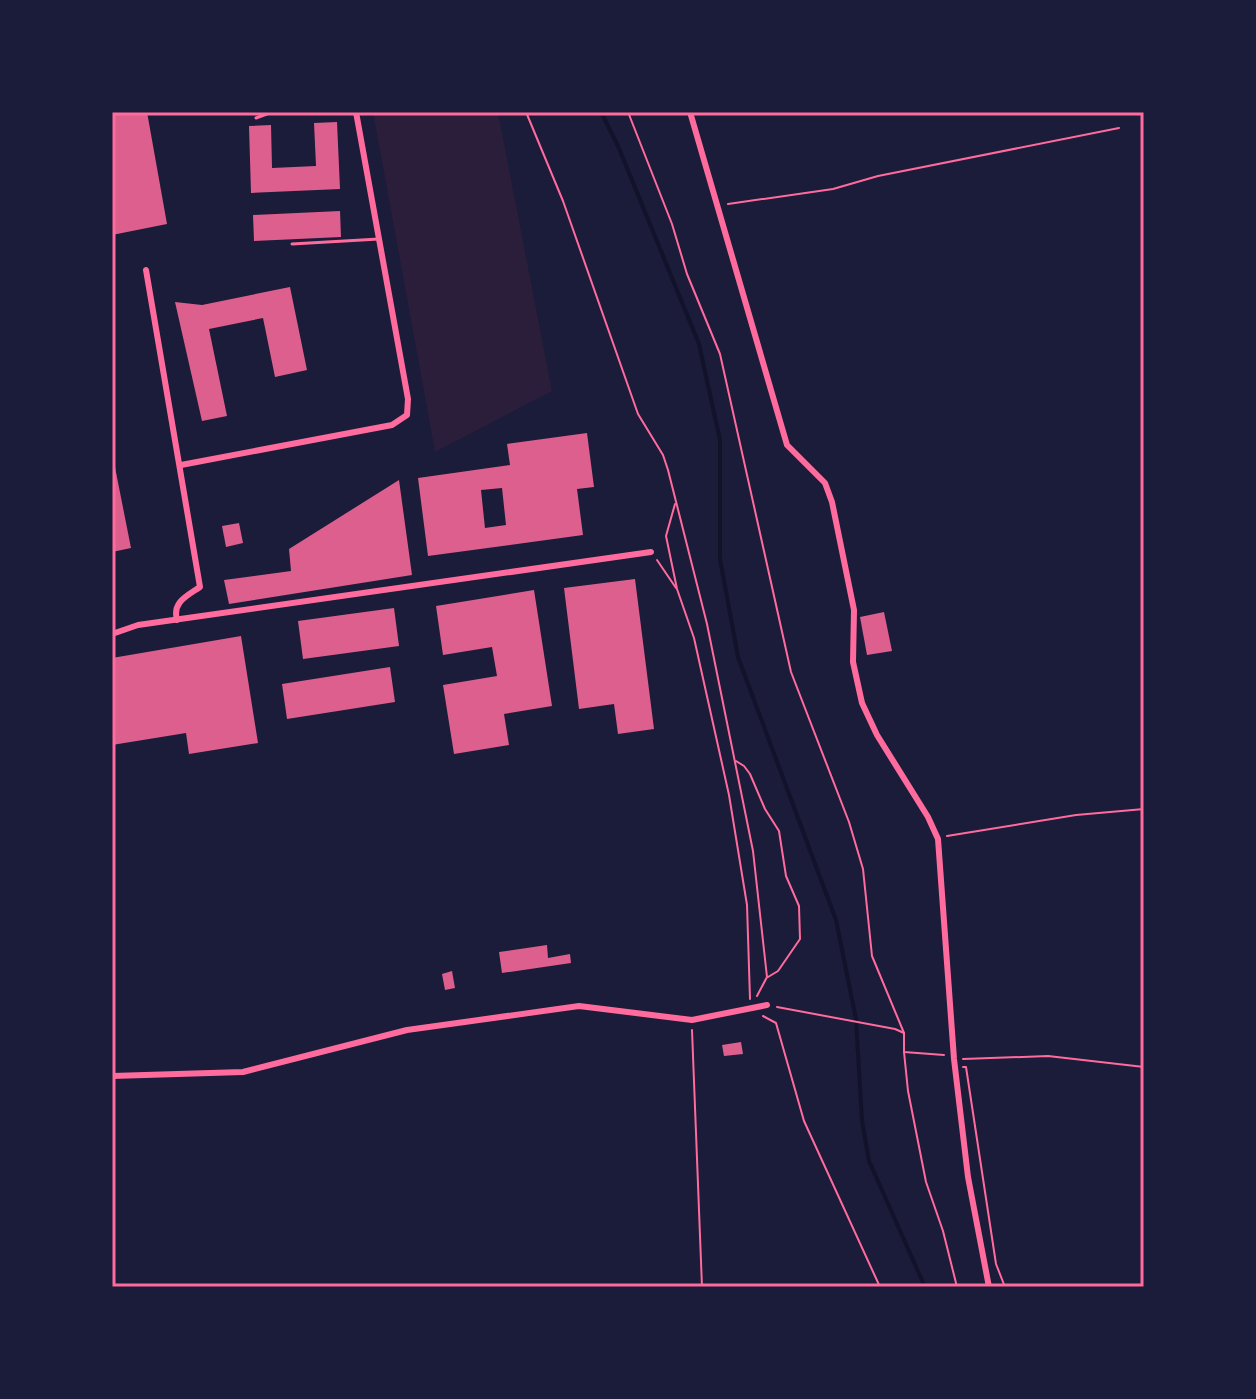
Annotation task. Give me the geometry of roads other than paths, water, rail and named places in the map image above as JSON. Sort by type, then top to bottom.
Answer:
[{"type":"street","points":[[181,465],[392,425],[407,415],[408,399],[356,112]]},
{"type":"street","points":[[690,112],[787,445],[825,483],[832,502],[854,610],[853,662],[862,703],[877,735],[928,817],[938,839],[955,1068],[968,1177],[989,1287]]},
{"type":"street","points":[[146,270],[200,587],[178,602],[175,608],[177,620]]},
{"type":"street","points":[[112,634],[138,625],[651,552]]},
{"type":"street","points":[[112,1076],[243,1072],[407,1030],[579,1006],[692,1020],[767,1005]]},
{"type":"lane","points":[[256,118],[272,112]]},
{"type":"lane","points":[[292,244],[379,239]]},
{"type":"waterway","points":[[601,112],[618,146],[699,344],[720,440],[720,559],[738,657],[836,920],[856,1019],[862,1121],[869,1161],[925,1287]]}]
